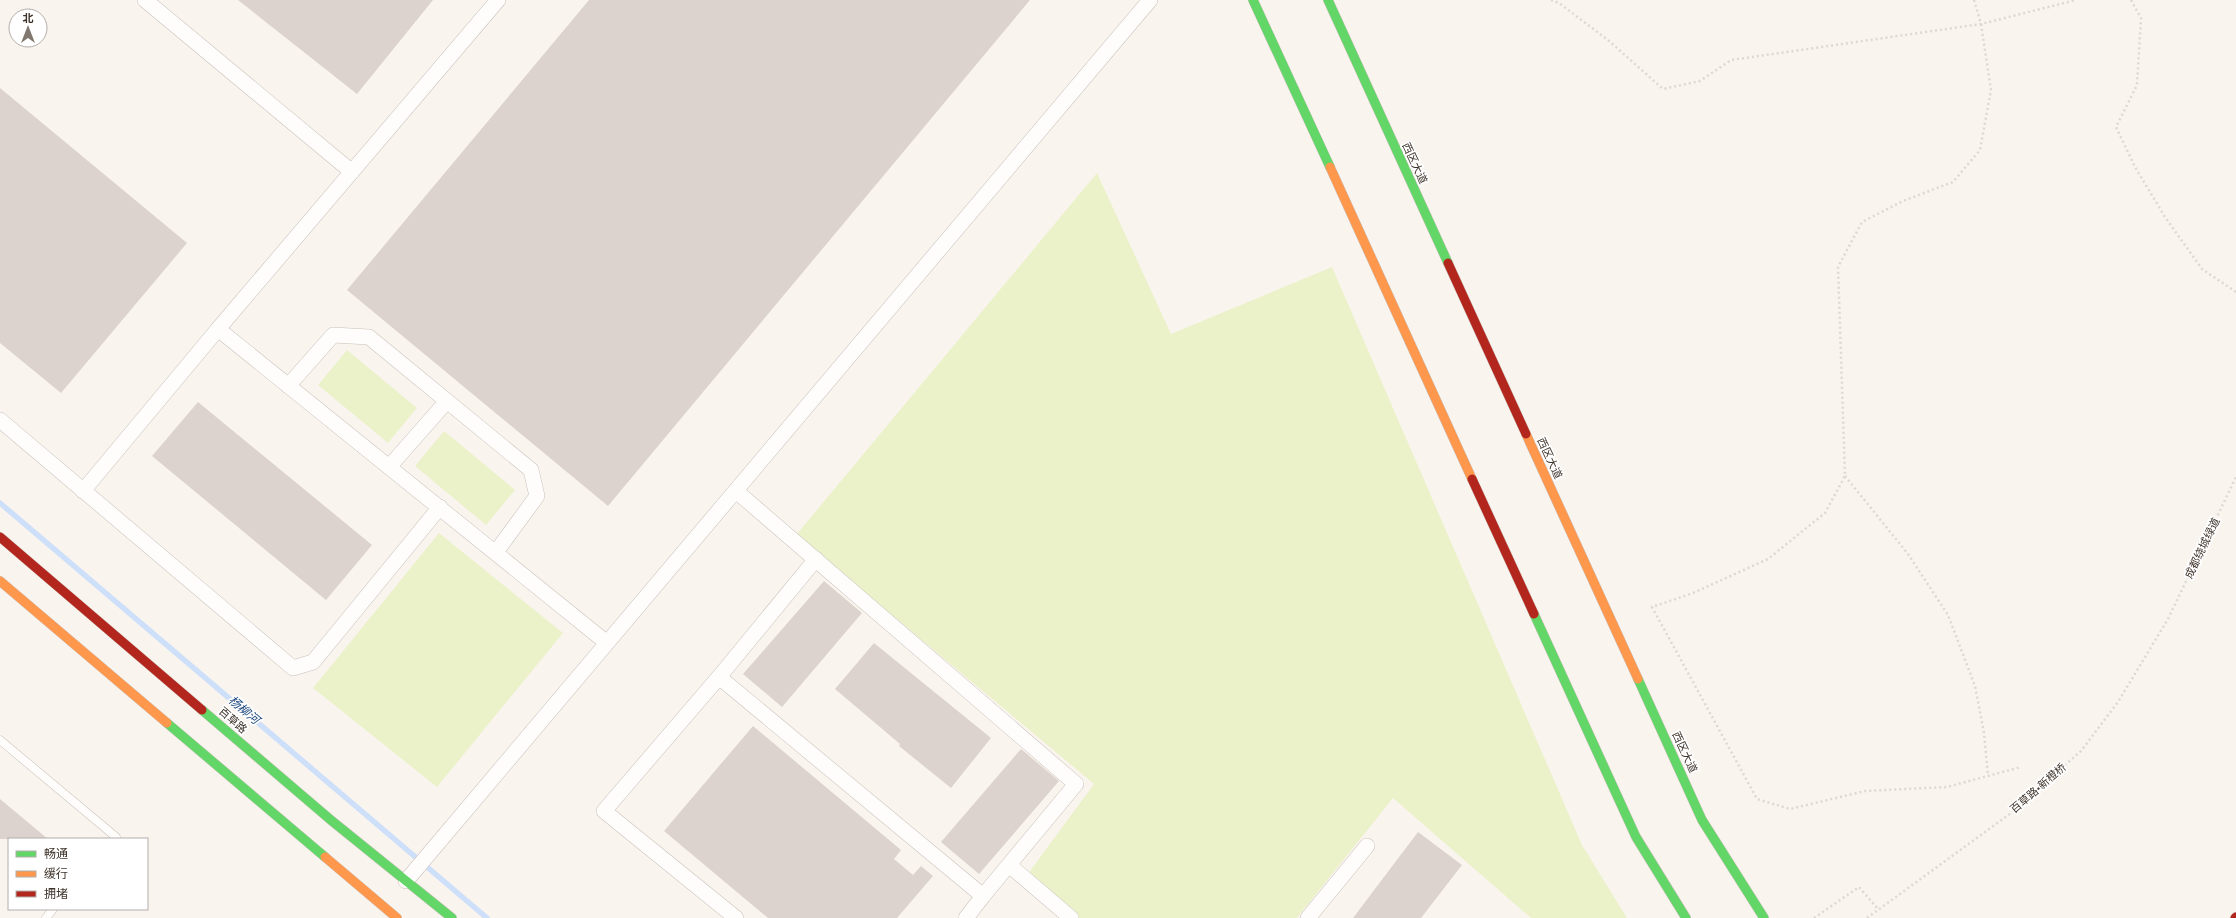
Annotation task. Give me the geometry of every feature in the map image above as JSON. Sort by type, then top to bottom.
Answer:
[{"type":"main road","points":[[1253,0],[1636,837],[1686,918]]},
{"type":"main road","name":"西区大道","points":[[1328,0],[1702,820],[1764,918]]},
{"type":"main road","name":"百草路","points":[[0,536],[332,821],[411,875],[452,918]]},
{"type":"main road","points":[[0,581],[398,918]]},
{"type":"street","points":[[145,0],[352,172]]},
{"type":"street","points":[[83,491],[218,329],[498,0]]},
{"type":"street","points":[[411,875],[736,490],[1141,3]]},
{"type":"street","points":[[218,329],[607,643]]},
{"type":"street","points":[[288,386],[333,335],[369,337],[531,470],[537,496],[496,552]]},
{"type":"street","points":[[389,467],[447,401]]},
{"type":"street","points":[[0,420],[293,668],[313,662],[440,507]]},
{"type":"street","points":[[736,490],[1076,784],[966,918]]},
{"type":"street","points":[[736,918],[604,811],[816,559]]},
{"type":"street","points":[[718,677],[983,896]]},
{"type":"street","points":[[1308,918],[1367,846]]},
{"type":"street","points":[[1009,865],[1071,918]]},
{"type":"lane","points":[[0,740],[116,837],[115,838]]},
{"type":"lane","points":[[46,918],[52,910]]},
{"type":"path","points":[[1551,0],[1559,3],[1608,40],[1662,89],[1700,81],[1731,60],[1981,24],[2076,0]]},
{"type":"path","points":[[1974,0],[1981,24],[1991,90],[1980,150],[1953,182],[1903,201],[1862,222],[1838,267],[1845,476],[1825,513],[1768,559],[1693,593],[1652,607],[1757,799],[1790,809],[1865,791],[1947,787],[2021,767]]},
{"type":"path","points":[[2131,0],[2141,18],[2137,86],[2116,127],[2135,167],[2174,230],[2202,269],[2236,292]]},
{"type":"path","points":[[1845,476],[1908,554],[1948,615],[1975,686],[1984,733],[1988,776]]},
{"type":"path","name":"成都绕城绿道","points":[[2168,619],[2236,477]]},
{"type":"path","name":"百草路·新橙桥","points":[[1867,918],[2011,812],[2081,751],[2118,702],[2168,619]]},
{"type":"path","points":[[1814,918],[1859,887],[1878,909]]},
{"type":"green space","points":[[1097,173],[1171,334],[1332,267],[1582,845],[1627,918],[1531,918],[1393,798],[1297,918],[1078,918],[1027,875],[1094,784],[796,535]]},
{"type":"green space","points":[[347,350],[417,408],[388,443],[318,385]]},
{"type":"green space","points":[[444,431],[515,490],[486,525],[415,466]]},
{"type":"green space","points":[[439,533],[563,633],[437,787],[313,688]]},
{"type":"building","points":[[238,0],[433,0],[357,94]]},
{"type":"building","points":[[589,0],[1030,0],[608,506],[347,290]]},
{"type":"building","points":[[0,88],[187,243],[61,393],[0,343]]},
{"type":"building","points":[[198,402],[372,545],[326,600],[152,456]]},
{"type":"building","points":[[824,581],[862,613],[782,707],[743,674]]},
{"type":"building","points":[[874,643],[991,738],[951,788],[899,746],[900,744],[835,689]]},
{"type":"building","points":[[753,726],[901,850],[894,859],[913,875],[921,866],[933,876],[897,918],[768,918],[664,831]]},
{"type":"building","points":[[1021,749],[1059,781],[979,874],[941,842]]},
{"type":"building","points":[[0,799],[47,838],[8,838],[0,839]]},
{"type":"building","points":[[1418,832],[1462,865],[1421,918],[1353,918]]},
{"type":"waterway","name":"杨柳河","points":[[0,503],[487,918]]},
{"type":"traffic: fast","points":[[1253,0],[1330,167]]},
{"type":"traffic: fast","points":[[1328,0],[1448,263]]},
{"type":"traffic: fast","points":[[1534,614],[1636,837],[1686,918]]},
{"type":"traffic: fast","points":[[1638,679],[1702,820],[1764,918]]},
{"type":"traffic: fast","points":[[202,710],[332,821],[452,918]]},
{"type":"traffic: fast","points":[[167,723],[325,857]]},
{"type":"traffic: slow","points":[[1330,167],[1472,479]]},
{"type":"traffic: slow","points":[[1526,434],[1638,679]]},
{"type":"traffic: slow","points":[[0,581],[167,723]]},
{"type":"traffic: slow","points":[[325,857],[397,918]]},
{"type":"traffic: jam","points":[[1448,263],[1526,434]]},
{"type":"traffic: jam","points":[[1472,479],[1534,614]]},
{"type":"traffic: jam","points":[[0,537],[202,710]]}]
